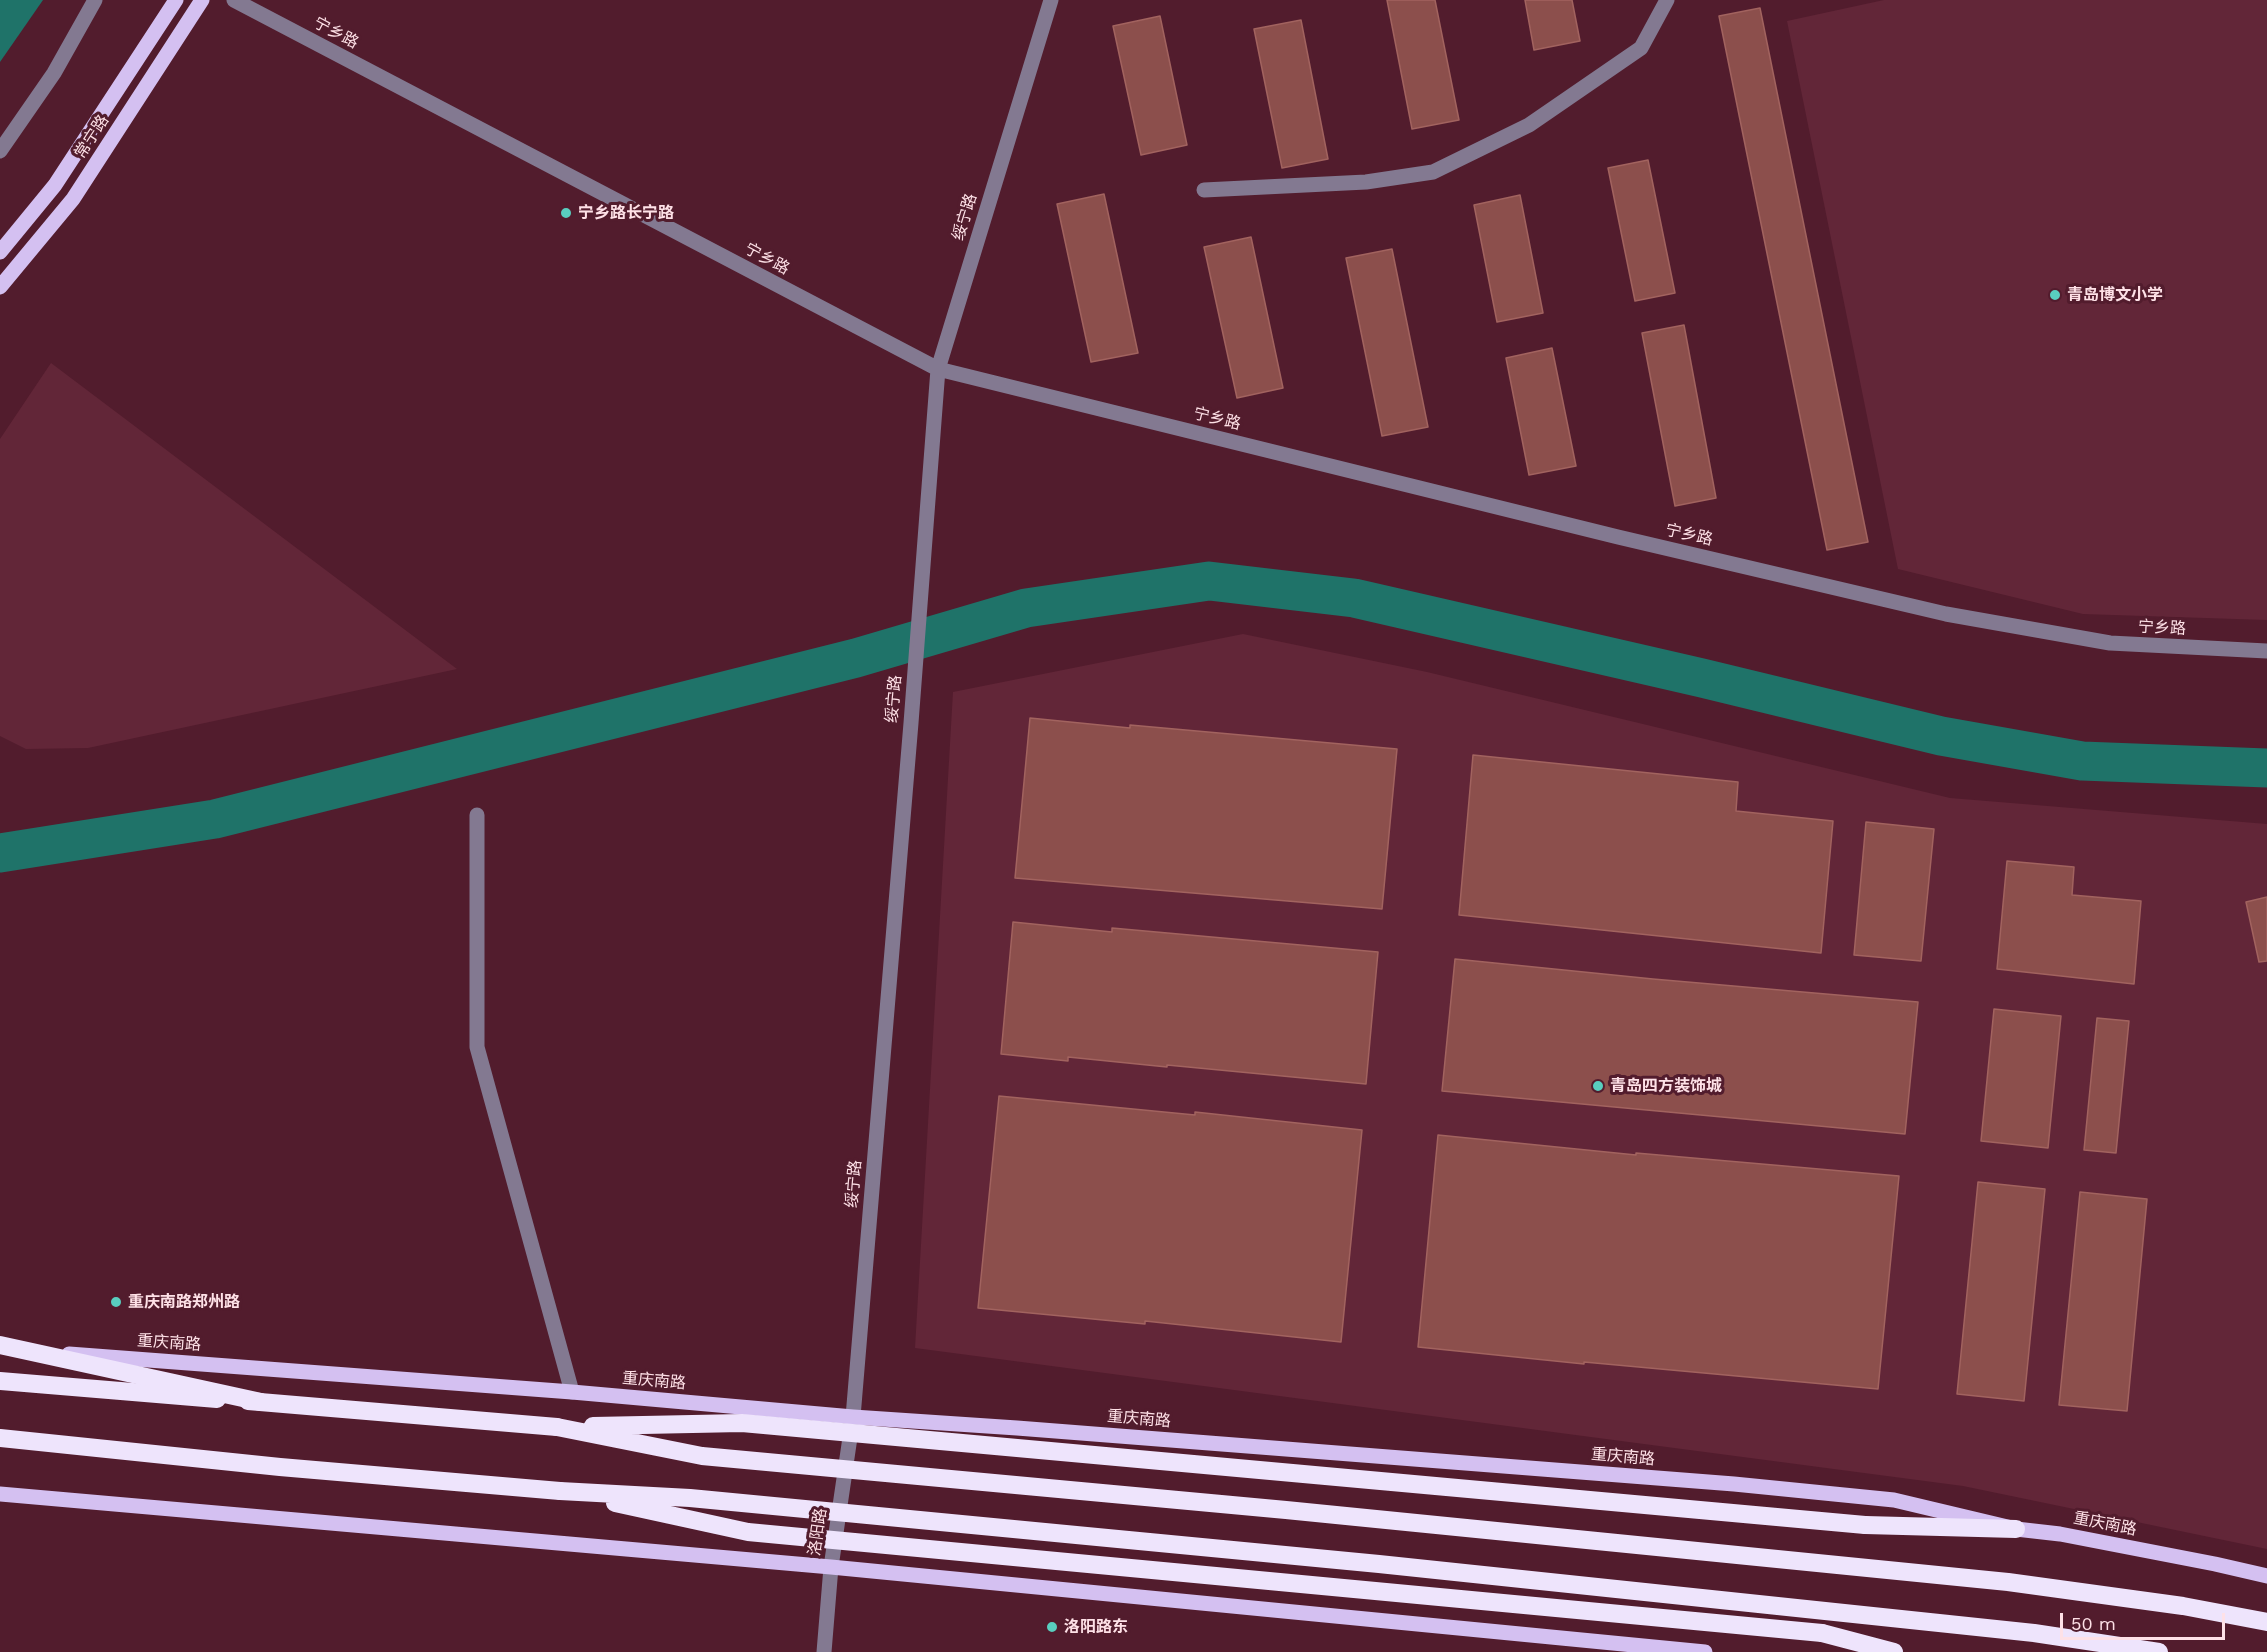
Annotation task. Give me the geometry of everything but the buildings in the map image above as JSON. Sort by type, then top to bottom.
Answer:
[{"type":"highway","points":[[0,1347],[261,1402]]},
{"type":"highway","points":[[0,1381],[557,1427],[742,1423],[1865,1525],[2016,1529]]},
{"type":"highway","points":[[557,1427],[702,1456],[1298,1511],[2008,1582],[2183,1606],[2267,1622]]},
{"type":"highway","points":[[0,1438],[280,1467],[560,1491],[690,1498],[1391,1565],[2034,1633],[2159,1652]]},
{"type":"highway","points":[[560,1491],[748,1532],[1821,1633],[1894,1652]]},
{"type":"main road","name":"常宁路","points":[[0,252],[55,185],[176,0]]},
{"type":"main road","name":"常宁路","points":[[0,287],[73,199],[202,0]]},
{"type":"main road","name":"重庆南路","points":[[0,1347],[572,1392],[853,1417],[1041,1429],[1734,1484],[1894,1500],[2016,1529],[2060,1534],[2267,1576]]},
{"type":"main road","points":[[0,1494],[831,1567],[1705,1652]]},
{"type":"street","points":[[0,151],[54,73],[95,0]]},
{"type":"street","name":"宁乡路","points":[[234,0],[938,369],[1618,537],[1946,614],[2110,643],[2267,651]]},
{"type":"street","name":"绥宁路","points":[[853,1417],[938,369],[1051,0]]},
{"type":"street","points":[[1204,190],[1366,182],[1433,172],[1529,125],[1641,48],[1666,0]]},
{"type":"street","points":[[477,815],[477,1047],[572,1392]]},
{"type":"street","name":"洛阳路","points":[[824,1652],[831,1567],[853,1417]]},
{"type":"shaded area","points":[[0,0],[43,0],[0,62]]},
{"type":"shaded area","name":"青岛博文小学","points":[[1884,0],[2267,0],[2267,620],[2083,614],[1898,569],[1787,21]]},
{"type":"shaded area","points":[[51,363],[457,669],[88,748],[26,749],[0,736],[0,439]]},
{"type":"shaded area","name":"青岛四方装饰城","points":[[1243,634],[1427,672],[1950,798],[2267,824],[2267,1549],[1963,1486],[915,1348],[953,692]]},
{"type":"waterway","points":[[0,853],[215,819],[856,658],[1026,608],[1209,581],[1354,598],[1941,736],[2082,761],[2267,768]]},
{"type":"place","name":"宁乡路长宁路","points":[[566,213]]},
{"type":"place","name":"青岛博文小学","points":[[2055,295]]},
{"type":"place","name":"青岛四方装饰城","points":[[1598,1086]]},
{"type":"place","name":"重庆南路郑州路","points":[[116,1302]]},
{"type":"place","name":"洛阳路东","points":[[1052,1627]]}]
